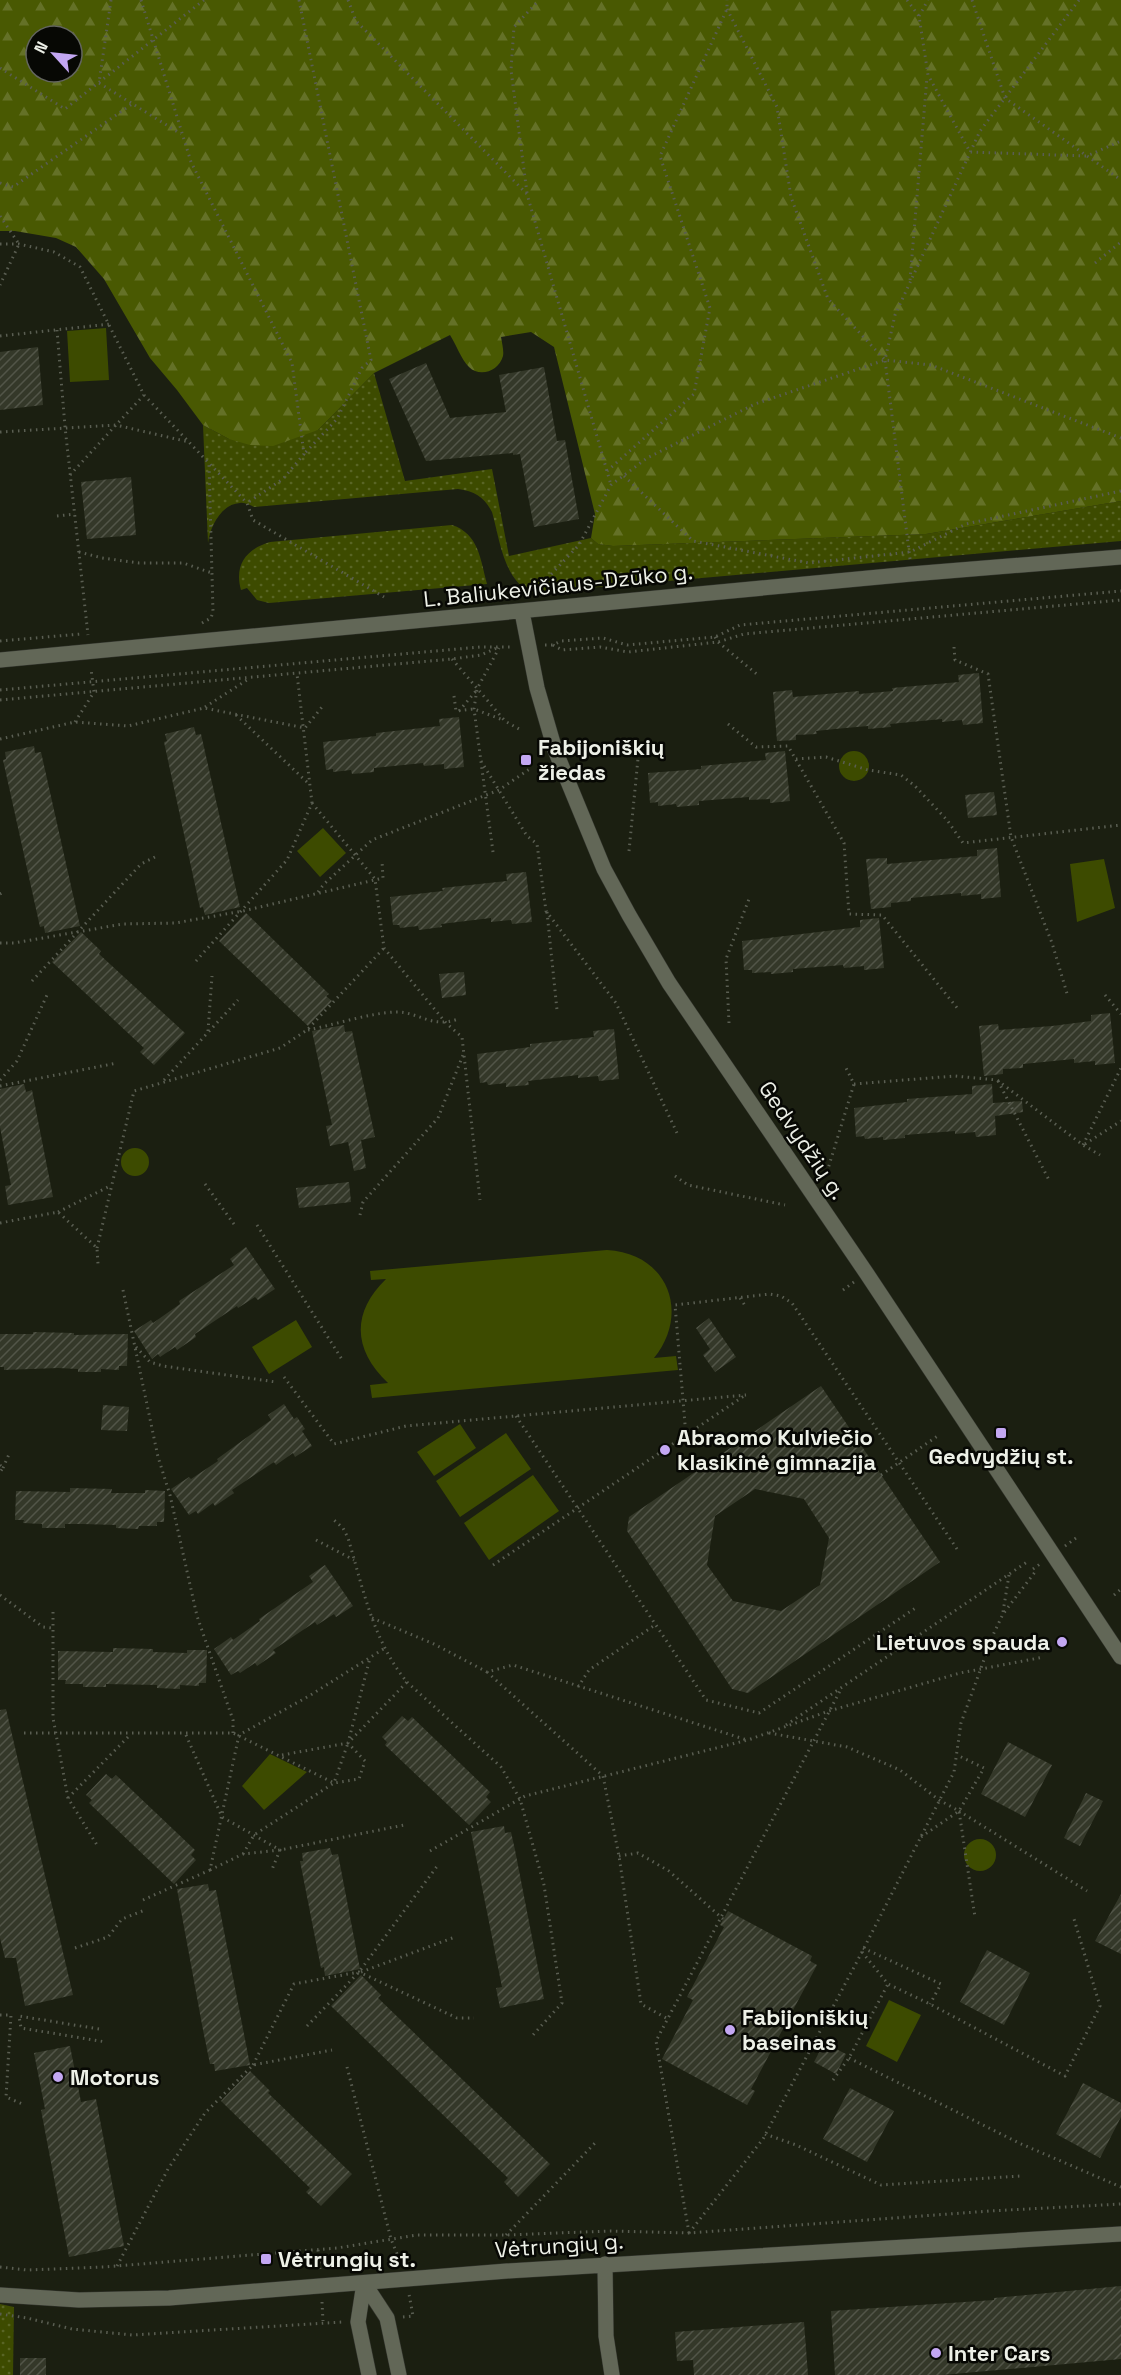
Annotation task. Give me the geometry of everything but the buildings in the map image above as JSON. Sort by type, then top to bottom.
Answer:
[{"type":"main road","name":"L. Baliukevičiaus-Dzūko g.","points":[[0,660],[911,574],[1121,557]]},
{"type":"main road","name":"Gedvydžių g.","points":[[522,612],[537,687],[555,750],[604,869],[629,915],[669,983],[867,1274],[1121,1657]]},
{"type":"main road","name":"Vėtrungių g.","points":[[0,2295],[109,2300],[605,2264],[1121,2234]]},
{"type":"main road","points":[[605,2264],[606,2336],[612,2375]]},
{"type":"main road","points":[[364,2283],[387,2318],[399,2375]]},
{"type":"main road","points":[[364,2283],[358,2322],[369,2375]]},
{"type":"path","points":[[99,83],[111,0]]},
{"type":"path","points":[[141,0],[190,162],[292,363],[304,454]]},
{"type":"path","points":[[0,68],[65,109],[204,0]]},
{"type":"path","points":[[247,503],[284,478],[337,419],[363,368],[371,360],[299,0]]},
{"type":"path","points":[[348,0],[356,21],[527,194]]},
{"type":"path","points":[[539,0],[514,27],[511,70],[527,194],[611,485]]},
{"type":"path","points":[[608,471],[694,394],[710,308],[660,156],[727,9],[727,0]]},
{"type":"path","points":[[907,0],[918,16],[927,75],[910,283]]},
{"type":"path","points":[[918,16],[928,0]]},
{"type":"path","points":[[972,0],[1005,98],[1121,180]]},
{"type":"path","points":[[911,574],[885,360],[895,315],[980,131],[1079,0]]},
{"type":"path","points":[[727,9],[777,107],[791,198],[828,299],[885,360]]},
{"type":"path","points":[[927,75],[970,152]]},
{"type":"path","points":[[99,83],[183,135]]},
{"type":"path","points":[[0,183],[13,187],[132,104]]},
{"type":"path","points":[[970,152],[1087,156],[1121,141]]},
{"type":"path","points":[[0,216],[18,244]]},
{"type":"path","points":[[1095,263],[1121,242]]},
{"type":"path","points":[[0,243],[18,244],[54,252],[80,267],[144,395],[247,503],[253,520],[384,597]]},
{"type":"path","points":[[0,285],[18,244]]},
{"type":"path","points":[[0,336],[110,324]]},
{"type":"path","points":[[0,641],[88,633],[65,427],[57,330]]},
{"type":"path","points":[[473,593],[506,588],[538,587],[579,545],[611,485],[648,458],[755,405],[885,360],[931,365],[1121,438]]},
{"type":"path","points":[[70,475],[144,395]]},
{"type":"path","points":[[0,432],[116,425],[191,443]]},
{"type":"path","points":[[193,623],[205,622],[213,612],[209,462]]},
{"type":"path","points":[[624,476],[693,541],[809,562],[910,552],[966,524],[1121,491]]},
{"type":"path","points":[[57,516],[75,514]]},
{"type":"path","points":[[79,552],[139,563],[183,562],[212,573]]},
{"type":"path","points":[[1121,591],[740,625],[715,637],[627,645],[603,638],[561,640],[553,645],[562,650],[600,647],[628,652],[718,642],[744,634],[1121,600]]},
{"type":"path","points":[[715,637],[759,676]]},
{"type":"path","points":[[0,690],[480,646],[500,647]]},
{"type":"path","points":[[0,700],[452,659],[481,655],[500,647]]},
{"type":"path","points":[[459,711],[477,689],[500,647]]},
{"type":"path","points":[[954,647],[955,660],[988,674],[1011,837],[1052,943],[1068,998]]},
{"type":"path","points":[[452,659],[505,721]]},
{"type":"path","points":[[196,961],[287,860],[312,803],[297,674]]},
{"type":"path","points":[[0,739],[75,722],[128,726],[204,708],[249,679]]},
{"type":"path","points":[[75,722],[94,692],[92,681]]},
{"type":"path","points":[[477,689],[474,709],[493,852]]},
{"type":"path","points":[[454,696],[456,711],[474,709],[519,729]]},
{"type":"path","points":[[305,729],[322,707]]},
{"type":"path","points":[[204,708],[305,729]]},
{"type":"path","points":[[236,715],[311,785]]},
{"type":"path","points":[[728,724],[756,747],[788,746],[844,843],[849,914],[882,915],[958,1009]]},
{"type":"path","points":[[629,851],[640,738]]},
{"type":"path","points":[[796,759],[826,758],[868,770],[901,775],[915,786],[947,820],[963,843],[1121,825]]},
{"type":"path","points":[[481,761],[527,836],[537,844],[557,1010]]},
{"type":"path","points":[[318,892],[355,855],[377,838],[500,790],[531,768]]},
{"type":"path","points":[[312,803],[375,879],[384,948],[446,1023],[462,1037],[480,1200]]},
{"type":"path","points":[[32,981],[141,864],[159,855]]},
{"type":"path","points":[[0,943],[14,944],[123,924],[175,923],[243,911],[383,878],[382,861]]},
{"type":"path","points":[[729,1023],[726,959],[749,899]]},
{"type":"path","points":[[546,910],[616,1004],[677,1133]]},
{"type":"path","points":[[98,1264],[97,1248],[134,1091],[280,1048],[307,1030],[384,948]]},
{"type":"path","points":[[208,1031],[212,976]]},
{"type":"path","points":[[0,1080],[17,1061],[46,995]]},
{"type":"path","points":[[1105,995],[1121,1014]]},
{"type":"path","points":[[162,1081],[238,1000]]},
{"type":"path","points":[[307,1030],[396,1012],[434,1022],[446,1023],[458,1018]]},
{"type":"path","points":[[360,1215],[363,1202],[438,1118],[464,1053]]},
{"type":"path","points":[[0,1086],[117,1064]]},
{"type":"path","points":[[827,1172],[854,1084],[845,1066]]},
{"type":"path","points":[[1083,1145],[1121,1068]]},
{"type":"path","points":[[854,1084],[955,1076],[997,1080],[1083,1145],[1100,1155]]},
{"type":"path","points":[[997,1080],[1050,1182]]},
{"type":"path","points":[[1083,1145],[1121,1122]]},
{"type":"path","points":[[675,1176],[688,1185],[785,1205]]},
{"type":"path","points":[[205,1184],[236,1227]]},
{"type":"path","points":[[0,1223],[58,1212],[111,1186]]},
{"type":"path","points":[[58,1212],[97,1248]]},
{"type":"path","points":[[256,1225],[343,1361]]},
{"type":"path","points":[[123,1290],[158,1456],[170,1495],[197,1616],[233,1720],[233,1733]]},
{"type":"path","points":[[686,1436],[675,1305],[770,1294],[781,1296],[792,1303],[959,1552]]},
{"type":"path","points":[[741,1298],[746,1307]]},
{"type":"path","points":[[135,1346],[150,1362],[163,1366],[276,1382]]},
{"type":"path","points":[[284,1377],[334,1444],[406,1426],[746,1395],[493,1565]]},
{"type":"path","points":[[516,1416],[706,1700],[759,1713],[917,1607]]},
{"type":"path","points":[[881,1475],[939,1435]]},
{"type":"path","points":[[0,1472],[10,1452]]},
{"type":"path","points":[[333,1519],[343,1528],[377,1634],[407,1682],[501,1767],[520,1799],[544,1885],[562,2003],[532,2036]]},
{"type":"path","points":[[316,1540],[354,1560]]},
{"type":"path","points":[[782,1727],[1027,1562]]},
{"type":"path","points":[[1003,1614],[1035,1572]]},
{"type":"path","points":[[689,2233],[765,2134],[954,1772],[961,1723],[1003,1614],[1009,1575]]},
{"type":"path","points":[[1114,1595],[1121,1589]]},
{"type":"path","points":[[0,1595],[43,1627],[52,1628]]},
{"type":"path","points":[[53,1612],[53,1718],[68,1798],[97,1845]]},
{"type":"path","points":[[372,1618],[434,1644],[487,1672],[603,1776],[619,1856],[641,2004],[668,2019]]},
{"type":"path","points":[[578,1687],[589,1670],[655,1625]]},
{"type":"path","points":[[210,1870],[239,1735],[385,1648]]},
{"type":"path","points":[[430,1851],[520,1799],[748,1740],[829,1711],[960,1673],[1044,1657]]},
{"type":"path","points":[[334,1783],[348,1743],[370,1658]]},
{"type":"path","points":[[487,1672],[513,1665],[748,1740]]},
{"type":"path","points":[[280,1755],[348,1743],[407,1682]]},
{"type":"path","points":[[689,2233],[656,2041],[841,1689]]},
{"type":"path","points":[[24,1733],[186,1735],[233,1733],[334,1783]]},
{"type":"path","points":[[768,1733],[847,1747],[900,1770],[939,1800],[1087,1891]]},
{"type":"path","points":[[68,1798],[131,1734]]},
{"type":"path","points":[[186,1735],[222,1817],[280,1850]]},
{"type":"path","points":[[243,1854],[254,1835],[334,1783],[359,1779],[365,1761],[348,1743]]},
{"type":"path","points":[[920,1838],[959,1811],[984,1768],[957,1755]]},
{"type":"path","points":[[959,1811],[975,1917]]},
{"type":"path","points":[[143,1900],[243,1854],[280,1850],[404,1825]]},
{"type":"path","points":[[271,1872],[280,1850]]},
{"type":"path","points":[[619,1856],[638,1853],[669,1871],[722,1919]]},
{"type":"path","points":[[308,2026],[359,1972],[438,1865]]},
{"type":"path","points":[[75,1948],[108,1937],[122,1919],[145,1910]]},
{"type":"path","points":[[862,1950],[888,1984],[1065,2076],[1100,2006],[1074,1919]]},
{"type":"path","points":[[117,2266],[168,2169],[206,2113],[253,2066],[294,1984],[359,1972],[455,1937]]},
{"type":"path","points":[[862,1950],[941,1984],[930,2004]]},
{"type":"path","points":[[359,1972],[457,2018],[474,2018]]},
{"type":"path","points":[[833,2080],[849,2058],[888,1984]]},
{"type":"path","points":[[0,2015],[11,2015],[6,2097],[25,2105]]},
{"type":"path","points":[[99,2029],[19,2016],[21,2028],[106,2042]]},
{"type":"path","points":[[253,2066],[332,2050]]},
{"type":"path","points":[[849,2058],[1019,2143],[1121,2187]]},
{"type":"path","points":[[347,2067],[391,2239],[407,2278],[413,2316],[387,2318]]},
{"type":"path","points":[[765,2134],[796,2145],[881,2185],[1020,2176]]},
{"type":"path","points":[[506,2235],[596,2142]]},
{"type":"path","points":[[0,2267],[27,2271],[117,2266],[337,2248],[417,2235],[506,2235],[610,2231],[689,2233],[1121,2204]]},
{"type":"path","points":[[0,2314],[27,2318],[72,2330],[132,2335],[323,2321],[358,2322]]},
{"type":"green space","points":[[0,0],[1121,0],[1121,501],[926,534],[613,546],[598,544],[591,538],[595,514],[554,347],[531,332],[501,337],[503,354],[501,361],[498,366],[484,372],[478,372],[469,367],[450,335],[374,373],[318,430],[273,446],[250,445],[229,439],[203,425],[150,358],[104,279],[76,247],[56,238],[15,231],[0,231]]},
{"type":"green space","points":[[106,328],[109,380],[70,382],[67,331]]},
{"type":"green space","points":[[374,373],[405,481],[492,469],[509,556],[591,538],[598,544],[613,546],[926,534],[1121,501],[1121,541],[532,593],[522,587],[509,569],[489,507],[478,496],[458,489],[254,507],[243,503],[233,504],[218,517],[211,530],[208,543],[203,425],[229,439],[318,430]]},
{"type":"green space","points":[[452,525],[468,534],[473,541],[487,584],[269,603],[257,600],[247,588],[241,590],[239,573],[244,559],[254,549],[270,542]]},
{"type":"green space","points":[[854,751],[865,755],[869,766],[865,777],[854,781],[843,777],[839,766],[843,755]]},
{"type":"green space","points":[[323,828],[346,853],[320,877],[297,851]]},
{"type":"green space","points":[[1104,859],[1115,908],[1077,922],[1070,864]]},
{"type":"green space","points":[[135,1148],[145,1152],[149,1162],[145,1172],[135,1176],[125,1172],[121,1162],[125,1152]]},
{"type":"green space","points":[[607,1250],[628,1254],[645,1262],[658,1273],[667,1288],[671,1304],[671,1322],[665,1340],[654,1358],[676,1356],[678,1370],[372,1398],[370,1385],[388,1383],[368,1358],[363,1345],[362,1318],[375,1292],[386,1279],[371,1280],[370,1271]]},
{"type":"green space","points":[[296,1320],[312,1347],[269,1374],[252,1347]]},
{"type":"green space","points":[[460,1424],[476,1448],[434,1476],[417,1452]]},
{"type":"green space","points":[[506,1433],[531,1469],[460,1517],[436,1481]]},
{"type":"green space","points":[[533,1475],[559,1511],[489,1560],[464,1523]]},
{"type":"green space","points":[[270,1754],[307,1772],[264,1810],[242,1786]]},
{"type":"green space","points":[[980,1839],[992,1843],[996,1855],[992,1867],[980,1871],[968,1867],[964,1855],[968,1843]]},
{"type":"green space","points":[[889,2000],[921,2015],[897,2062],[866,2046]]},
{"type":"green space","points":[[0,2304],[14,2307],[13,2375],[0,2375]]},
{"type":"place","name":"Fabijoniškių žiedas","points":[[526,760]]},
{"type":"place","name":"Gedvydžių st.","points":[[1001,1433]]},
{"type":"place","name":"Abraomo Kulviečio klasikinė gimnazija","points":[[665,1450]]},
{"type":"place","name":"Lietuvos spauda","points":[[1062,1642]]},
{"type":"place","name":"Fabijoniškių baseinas","points":[[730,2030]]},
{"type":"place","name":"Motorus","points":[[58,2077]]},
{"type":"place","name":"Vėtrungių st.","points":[[266,2259]]},
{"type":"place","name":"Inter Cars","points":[[936,2353]]}]
